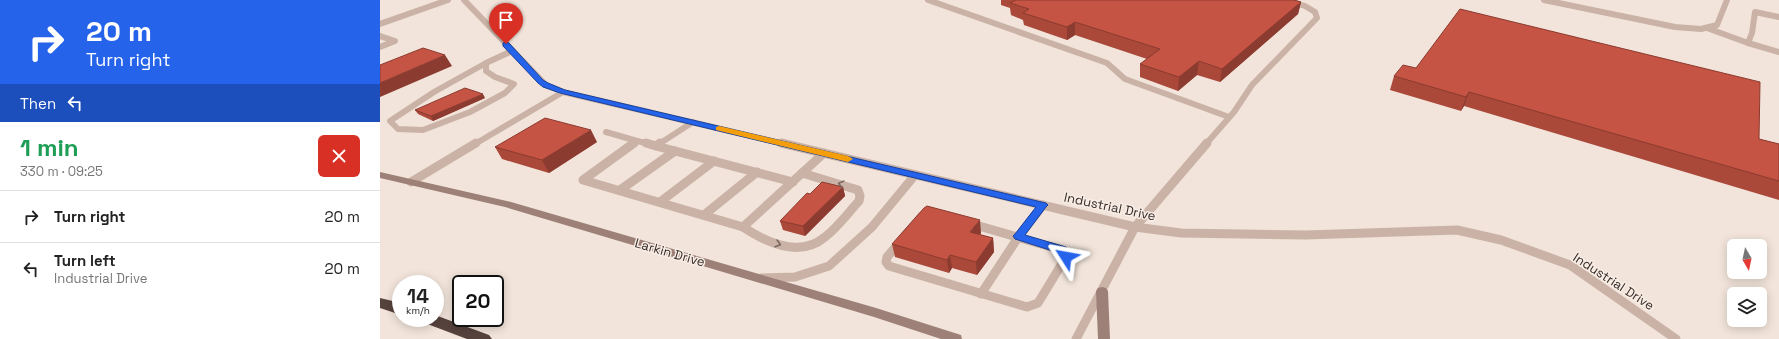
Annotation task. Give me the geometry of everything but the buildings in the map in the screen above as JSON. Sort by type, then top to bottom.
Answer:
[{"type":"highway","points":[[380,303],[392,306]]},
{"type":"highway","points":[[444,324],[484,339]]},
{"type":"street","name":"Larkin Drive","points":[[380,175],[507,204],[876,313],[956,339]]},
{"type":"street","points":[[1102,291],[1104,339]]},
{"type":"lane","points":[[380,24],[448,0]]},
{"type":"lane","name":"Industrial Drive","points":[[464,0],[541,81],[546,85],[563,92],[1135,227],[1181,233],[1306,235],[1457,230],[1501,240],[1570,265],[1676,339]]},
{"type":"lane","points":[[928,0],[1107,63],[1125,79],[1230,117]]},
{"type":"lane","points":[[1076,339],[1135,227],[1230,117],[1252,85],[1317,18],[1315,12],[1285,0]]},
{"type":"lane","points":[[1544,0],[1675,27],[1701,29],[1717,25],[1726,0]]},
{"type":"lane","points":[[1748,44],[1752,33],[1754,12],[1779,17]]},
{"type":"lane","points":[[1707,28],[1748,44],[1779,52]]},
{"type":"lane","points":[[380,36],[395,41],[380,47]]},
{"type":"lane","points":[[486,63],[486,71],[495,77],[514,84],[505,92],[470,112],[422,130],[398,129],[390,121],[412,104],[486,63],[512,51]]},
{"type":"lane","points":[[412,182],[563,92]]},
{"type":"lane","points":[[656,146],[693,122]]},
{"type":"lane","points":[[606,132],[792,182]]},
{"type":"lane","points":[[637,141],[583,180],[743,226],[757,237],[794,248],[804,247],[822,240],[859,201],[860,196],[858,190],[802,173]]},
{"type":"lane","points":[[620,190],[675,151]]},
{"type":"lane","points":[[743,226],[824,153]]},
{"type":"lane","points":[[660,202],[714,161]]},
{"type":"lane","points":[[704,215],[757,172]]},
{"type":"lane","points":[[758,278],[795,276],[829,266],[872,227],[915,175]]},
{"type":"lane","points":[[981,294],[1018,236],[1043,205]]},
{"type":"lane","points":[[928,214],[934,214],[1018,236],[1062,250],[1066,253],[1066,257],[1038,304],[1027,307],[981,294],[894,269],[888,266],[886,262],[888,257],[922,216],[928,214]]},
{"type":"slow traffic","points":[[719,128],[848,159]]},
{"type":"route","points":[[506,44],[541,81],[546,85],[563,92],[1043,205],[1018,236],[1062,250],[1066,253],[1066,257]]}]
